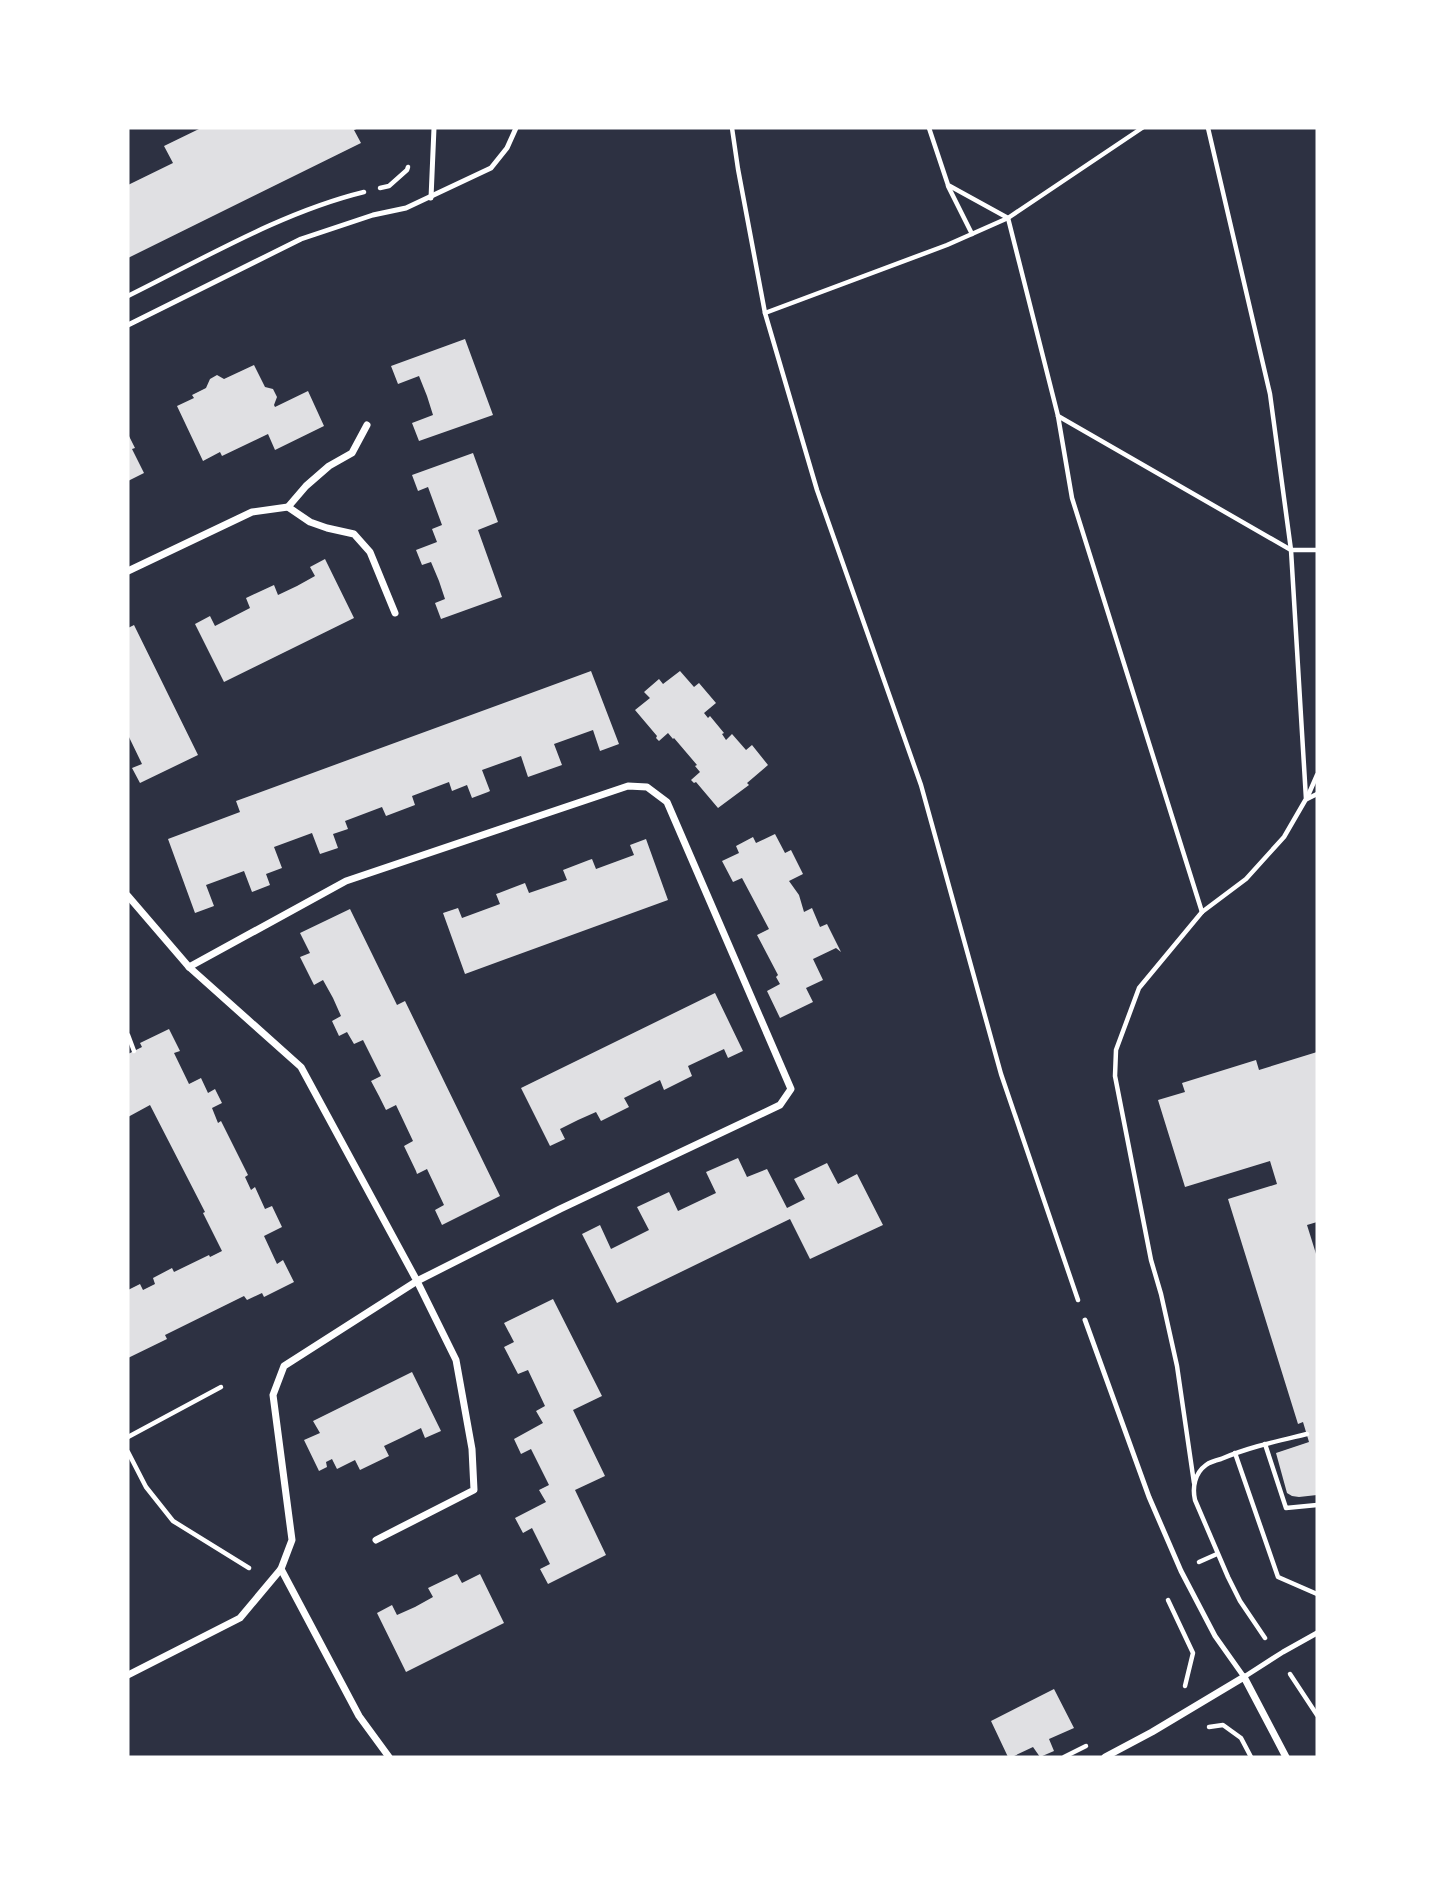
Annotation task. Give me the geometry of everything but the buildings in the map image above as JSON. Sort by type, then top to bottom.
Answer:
[{"type":"street","points":[[128,571],[252,512],[288,507],[306,486],[329,466],[352,453],[367,425]]},
{"type":"street","points":[[288,507],[310,522],[354,534],[370,552],[395,613]]},
{"type":"street","points":[[128,1675],[240,1618],[281,1569],[292,1540],[273,1395],[284,1366],[417,1281],[560,1209],[780,1105],[791,1088],[667,802],[647,787],[628,786],[346,881],[188,967]]},
{"type":"street","points":[[128,896],[188,967],[301,1067],[417,1281],[456,1360],[472,1450],[474,1490],[376,1539]]},
{"type":"street","points":[[281,1569],[359,1716],[390,1757]]},
{"type":"street","points":[[1105,1757],[1244,1677],[1286,1757]]},
{"type":"lane","points":[[431,198],[434,128]]},
{"type":"lane","points":[[128,325],[302,239],[373,215],[407,208],[491,168],[507,148],[516,128]]},
{"type":"lane","points":[[1084,1320],[1149,1497],[1181,1571],[1215,1636],[1244,1677],[1283,1651],[1317,1633]]},
{"type":"path","points":[[732,128],[765,313],[817,490],[921,785],[1000,1074],[1084,1320]]},
{"type":"path","points":[[929,128],[948,185],[972,234]]},
{"type":"path","points":[[765,313],[947,245],[1008,218],[1142,128]]},
{"type":"path","points":[[1208,128],[1270,394],[1291,551],[1306,799]]},
{"type":"path","points":[[948,185],[1008,218],[1058,416],[1072,498],[1202,912]]},
{"type":"path","points":[[1058,416],[1291,551],[1317,550]]},
{"type":"path","points":[[1228,1577],[1193,1493],[1194,1483],[1177,1366],[1151,1260],[1115,1076],[1116,1050],[1139,988],[1202,912],[1246,879],[1284,836],[1317,775]]},
{"type":"path","points":[[1306,799],[1317,794]]},
{"type":"path","points":[[128,1035],[134,1051]]},
{"type":"path","points":[[128,1437],[221,1387]]},
{"type":"path","points":[[1194,1483],[1206,1465],[1235,1453],[1307,1434]]},
{"type":"path","points":[[1265,1444],[1286,1508],[1317,1505]]},
{"type":"path","points":[[128,1452],[146,1487],[173,1521],[249,1568]]},
{"type":"path","points":[[1235,1453],[1278,1577],[1317,1594]]},
{"type":"path","points":[[1198,1563],[1217,1554]]},
{"type":"path","points":[[1164,1592],[1193,1653],[1183,1695]]},
{"type":"path","points":[[1201,1730],[1223,1725],[1241,1738],[1251,1757]]}]
